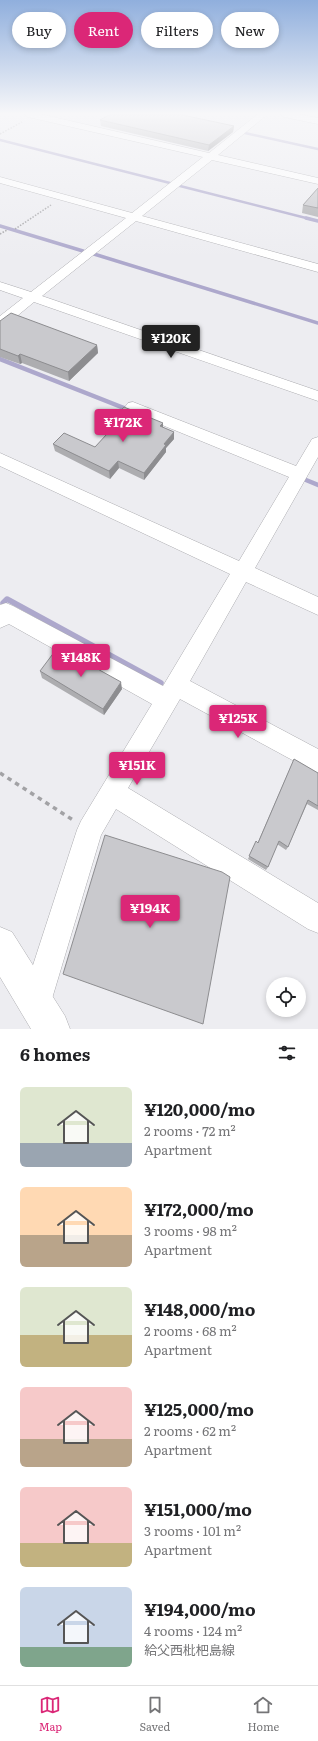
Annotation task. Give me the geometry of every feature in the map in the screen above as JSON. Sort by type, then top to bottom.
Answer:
[{"type":"main road","points":[[0,944],[44,1015]]},
{"type":"street","points":[[0,323],[202,162]]},
{"type":"street","points":[[236,162],[318,181]]},
{"type":"street","points":[[0,180],[318,268]]},
{"type":"street","points":[[0,286],[318,396]]},
{"type":"street","points":[[133,407],[300,474]]},
{"type":"street","points":[[44,1015],[90,830],[318,443]]},
{"type":"street","points":[[0,459],[318,606]]},
{"type":"street","points":[[0,619],[6,612],[318,762]]},
{"type":"street","points":[[112,792],[318,919]]},
{"type":"path","points":[[15,229],[63,197]]},
{"type":"path","points":[[0,234],[7,230]]},
{"type":"path","points":[[0,772],[90,830]]},
{"type":"building","points":[[318,188],[318,208],[303,205]]},
{"type":"building","points":[[11,313],[97,345],[68,372],[20,354],[18,356],[0,349],[0,321]]},
{"type":"building","points":[[124,407],[163,423],[160,426],[174,432],[164,444],[166,445],[144,473],[118,461],[109,471],[53,444],[64,433],[95,447],[118,422],[112,420]]},
{"type":"building","points":[[58,647],[121,682],[103,709],[40,671]]},
{"type":"building","points":[[294,759],[318,773],[318,806],[308,800],[288,847],[279,841],[268,867],[249,856],[256,841],[258,843]]},
{"type":"building","points":[[105,835],[222,872],[230,877],[203,1024],[63,974]]},
{"type":"waterway","points":[[87,162],[170,183]]},
{"type":"waterway","points":[[180,186],[310,219]]},
{"type":"waterway","points":[[306,218],[310,219]]},
{"type":"waterway","points":[[310,219],[318,221]]},
{"type":"waterway","points":[[0,226],[83,251]]},
{"type":"waterway","points":[[94,254],[318,323]]},
{"type":"waterway","points":[[0,359],[129,410]]},
{"type":"waterway","points":[[306,480],[318,485]]},
{"type":"waterway","points":[[3,603],[7,599],[161,683]]}]
